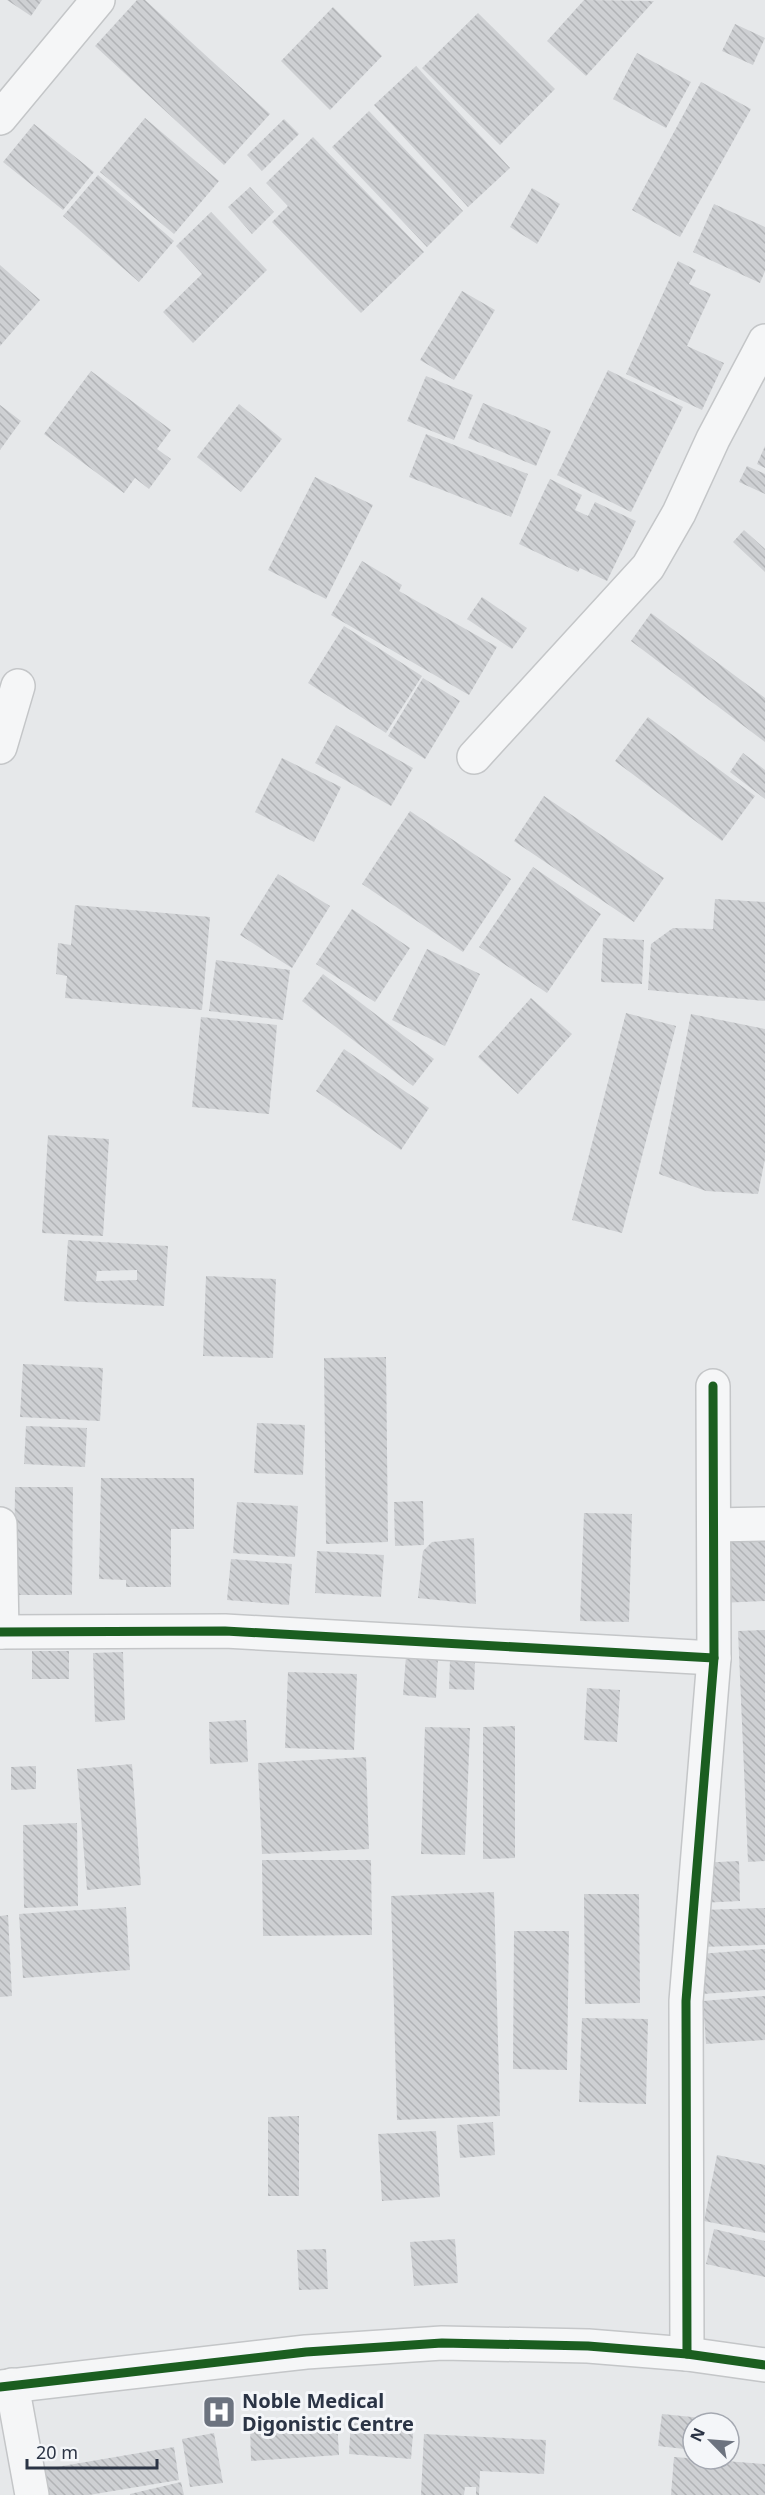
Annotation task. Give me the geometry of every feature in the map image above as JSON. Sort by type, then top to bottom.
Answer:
[{"type":"street","points":[[0,118],[98,0]]},
{"type":"street","points":[[474,756],[648,567],[679,513],[712,439],[765,341]]},
{"type":"street","points":[[0,747],[18,686]]},
{"type":"street","points":[[687,2354],[686,2001],[714,1658],[713,1386]]},
{"type":"street","points":[[0,1524],[1,1632],[225,1631],[714,1658]]},
{"type":"street","points":[[714,1525],[765,1524]]},
{"type":"street","points":[[32,2495],[6,2386],[306,2352],[442,2343],[588,2346],[687,2354],[765,2365]]},
{"type":"building","points":[[7,0],[42,0],[31,16]]},
{"type":"building","points":[[137,0],[145,0],[270,114],[224,165],[95,46]]},
{"type":"building","points":[[584,0],[654,1],[586,76],[547,41]]},
{"type":"building","points":[[333,7],[382,56],[330,110],[281,61]]},
{"type":"building","points":[[478,13],[555,89],[500,145],[422,68]]},
{"type":"building","points":[[735,24],[765,38],[753,65],[722,51]]},
{"type":"building","points":[[637,53],[691,82],[666,128],[613,99]]},
{"type":"building","points":[[416,66],[510,168],[468,207],[374,105]]},
{"type":"building","points":[[701,82],[751,109],[680,237],[632,210]]},
{"type":"building","points":[[369,111],[463,211],[427,247],[332,147]]},
{"type":"building","points":[[145,118],[219,181],[174,234],[100,172]]},
{"type":"building","points":[[284,119],[299,134],[262,171],[247,155]]},
{"type":"building","points":[[34,124],[94,172],[63,210],[3,162]]},
{"type":"building","points":[[313,137],[424,252],[361,313],[272,222],[288,206],[266,183]]},
{"type":"building","points":[[98,175],[174,241],[139,282],[63,216]]},
{"type":"building","points":[[250,187],[274,212],[252,234],[228,207]]},
{"type":"building","points":[[532,188],[560,204],[537,244],[510,227]]},
{"type":"building","points":[[714,204],[765,227],[765,271],[760,283],[693,252]]},
{"type":"building","points":[[211,212],[267,270],[193,343],[163,312],[202,274],[176,246]]},
{"type":"building","points":[[678,261],[696,270],[689,284],[711,294],[687,346],[724,363],[702,410],[626,374]]},
{"type":"building","points":[[0,265],[40,300],[0,346]]},
{"type":"building","points":[[462,291],[495,310],[454,380],[420,360]]},
{"type":"building","points":[[608,370],[683,407],[631,512],[557,475]]},
{"type":"building","points":[[91,371],[171,430],[157,449],[171,459],[149,489],[135,478],[124,493],[44,434]]},
{"type":"building","points":[[426,376],[473,395],[454,440],[407,421]]},
{"type":"building","points":[[483,403],[551,431],[536,466],[468,438]]},
{"type":"building","points":[[239,404],[282,439],[241,492],[197,457]]},
{"type":"building","points":[[0,405],[21,421],[0,450]]},
{"type":"building","points":[[426,434],[528,474],[511,517],[409,477]]},
{"type":"building","points":[[765,446],[765,468],[757,464]]},
{"type":"building","points":[[747,466],[765,474],[765,494],[739,482]]},
{"type":"building","points":[[315,477],[373,505],[326,599],[268,570]]},
{"type":"building","points":[[550,479],[582,495],[575,510],[588,516],[595,502],[636,521],[607,581],[580,568],[578,572],[519,544]]},
{"type":"building","points":[[744,530],[765,549],[765,572],[733,542]]},
{"type":"building","points":[[362,561],[402,585],[399,591],[497,647],[469,695],[331,615]]},
{"type":"building","points":[[482,597],[527,628],[512,649],[467,619]]},
{"type":"building","points":[[651,613],[765,698],[765,742],[631,641]]},
{"type":"building","points":[[344,626],[422,676],[386,733],[308,683]]},
{"type":"building","points":[[423,678],[460,701],[425,759],[388,736]]},
{"type":"building","points":[[648,717],[755,796],[722,841],[615,761]]},
{"type":"building","points":[[336,725],[413,768],[391,806],[315,763]]},
{"type":"building","points":[[743,753],[765,770],[765,799],[730,772]]},
{"type":"building","points":[[282,758],[341,787],[314,842],[255,812]]},
{"type":"building","points":[[544,796],[664,878],[634,922],[514,841]]},
{"type":"building","points":[[410,811],[511,879],[463,952],[362,884]]},
{"type":"building","points":[[533,867],[601,914],[547,993],[479,947]]},
{"type":"building","points":[[278,874],[330,906],[292,968],[240,935]]},
{"type":"building","points":[[715,899],[765,902],[765,1001],[648,990],[651,944],[673,928],[713,929]]},
{"type":"building","points":[[75,905],[210,917],[202,1010],[65,998],[67,976],[56,974],[58,943],[71,945]]},
{"type":"building","points":[[352,909],[410,948],[375,1002],[316,964]]},
{"type":"building","points":[[603,938],[644,940],[642,984],[601,982]]},
{"type":"building","points":[[427,949],[480,974],[445,1046],[392,1020]]},
{"type":"building","points":[[216,960],[290,970],[283,1020],[209,1011]]},
{"type":"building","points":[[323,974],[434,1059],[413,1086],[302,1001]]},
{"type":"building","points":[[531,998],[572,1034],[518,1094],[478,1057]]},
{"type":"building","points":[[626,1013],[676,1026],[622,1233],[572,1220]]},
{"type":"building","points":[[691,1014],[765,1029],[765,1159],[758,1194],[706,1191],[659,1174]]},
{"type":"building","points":[[201,1017],[277,1025],[269,1114],[192,1107]]},
{"type":"building","points":[[344,1049],[429,1108],[401,1150],[316,1091]]},
{"type":"building","points":[[48,1135],[109,1139],[103,1236],[42,1233]]},
{"type":"building","points":[[68,1240],[168,1246],[164,1306],[64,1301]],"holes":[[[137,1270],[137,1280],[96,1281],[97,1271]]]},
{"type":"building","points":[[206,1276],[276,1279],[273,1358],[203,1356]]},
{"type":"building","points":[[386,1357],[388,1542],[326,1544],[324,1358]]},
{"type":"building","points":[[23,1364],[103,1368],[100,1421],[20,1417]]},
{"type":"building","points":[[257,1423],[305,1425],[303,1475],[254,1473]]},
{"type":"building","points":[[26,1426],[87,1428],[85,1467],[24,1464]]},
{"type":"building","points":[[101,1478],[194,1478],[194,1529],[171,1529],[171,1587],[126,1587],[126,1580],[99,1579]]},
{"type":"building","points":[[15,1487],[73,1487],[72,1595],[14,1595]]},
{"type":"building","points":[[423,1501],[424,1545],[395,1546],[394,1502]]},
{"type":"building","points":[[237,1502],[298,1506],[295,1557],[233,1553]]},
{"type":"building","points":[[584,1513],[632,1514],[629,1622],[580,1621]]},
{"type":"building","points":[[765,1531],[765,1601],[720,1603],[718,1534]]},
{"type":"building","points":[[474,1538],[476,1604],[418,1598],[423,1551],[432,1542]]},
{"type":"building","points":[[317,1551],[384,1555],[381,1597],[315,1593]]},
{"type":"building","points":[[231,1559],[292,1564],[289,1605],[227,1600]]},
{"type":"building","points":[[765,1630],[765,1861],[748,1862],[738,1631]]},
{"type":"building","points":[[32,1651],[69,1651],[69,1679],[32,1679]]},
{"type":"building","points":[[123,1652],[125,1720],[95,1722],[93,1653]]},
{"type":"building","points":[[406,1656],[438,1658],[436,1698],[403,1695]]},
{"type":"building","points":[[450,1660],[475,1660],[474,1690],[449,1689]]},
{"type":"building","points":[[288,1672],[357,1674],[354,1750],[285,1748]]},
{"type":"building","points":[[587,1688],[620,1690],[617,1742],[584,1740]]},
{"type":"building","points":[[246,1720],[248,1762],[210,1764],[209,1722]]},
{"type":"building","points":[[515,1726],[515,1858],[483,1859],[483,1727]]},
{"type":"building","points":[[425,1727],[470,1728],[465,1855],[421,1854]]},
{"type":"building","points":[[366,1757],[369,1849],[262,1854],[258,1763]]},
{"type":"building","points":[[132,1764],[141,1885],[87,1890],[77,1769]]},
{"type":"building","points":[[36,1766],[36,1789],[11,1790],[11,1767]]},
{"type":"building","points":[[77,1823],[78,1906],[24,1908],[23,1825]]},
{"type":"building","points":[[262,1860],[371,1860],[372,1935],[263,1936]]},
{"type":"building","points":[[739,1861],[740,1901],[700,1903],[698,1863]]},
{"type":"building","points":[[494,1892],[500,2116],[397,2120],[391,1896]]},
{"type":"building","points":[[584,1894],[639,1894],[640,2003],[585,2004]]},
{"type":"building","points":[[126,1907],[130,1970],[23,1978],[19,1914]]},
{"type":"building","points":[[765,1908],[765,1945],[701,1947],[701,1910]]},
{"type":"building","points":[[8,1915],[12,1996],[0,1997],[0,1916]]},
{"type":"building","points":[[514,1931],[569,1931],[567,2070],[513,2069]]},
{"type":"building","points":[[765,1949],[765,1990],[702,1994],[700,1954]]},
{"type":"building","points":[[765,1996],[765,2040],[706,2044],[703,2001]]},
{"type":"building","points":[[582,2018],[648,2019],[646,2104],[579,2102]]},
{"type":"building","points":[[299,2116],[299,2196],[268,2196],[268,2117]]},
{"type":"building","points":[[493,2122],[495,2155],[460,2158],[457,2125]]},
{"type":"building","points":[[436,2131],[440,2197],[382,2201],[378,2134]]},
{"type":"building","points":[[717,2155],[765,2165],[765,2233],[704,2221]]},
{"type":"building","points":[[714,2229],[765,2241],[765,2277],[706,2264]]},
{"type":"building","points":[[455,2239],[458,2283],[414,2286],[410,2242]]},
{"type":"building","points":[[326,2249],[328,2289],[299,2290],[297,2250]]},
{"type":"building","points":[[662,2414],[681,2416],[681,2449],[658,2446]]},
{"type":"building","points":[[351,2419],[414,2422],[411,2459],[349,2454]]},
{"type":"building","points":[[337,2420],[339,2455],[251,2461],[250,2425]]},
{"type":"building","points":[[214,2433],[223,2483],[190,2487],[182,2439]]},
{"type":"building","points":[[424,2434],[546,2440],[544,2474],[480,2471],[479,2495],[476,2495],[476,2487],[465,2487],[464,2495],[421,2495]]},
{"type":"building","points":[[174,2447],[179,2480],[89,2495],[43,2495],[39,2470]]},
{"type":"building","points":[[674,2457],[681,2458],[681,2471],[741,2471],[741,2462],[765,2464],[765,2495],[671,2495]]},
{"type":"building","points":[[181,2482],[184,2495],[130,2495],[130,2494]]},
{"type":"cycle path","points":[[687,2354],[686,2001],[714,1658],[713,1386]]},
{"type":"cycle path","points":[[0,1632],[225,1631],[714,1658]]},
{"type":"cycle path","points":[[0,2387],[306,2352],[442,2343],[588,2346],[687,2354],[765,2365]]},
{"type":"place","name":"Noble Medical Digonistic Centre","points":[[219,2412]]}]
